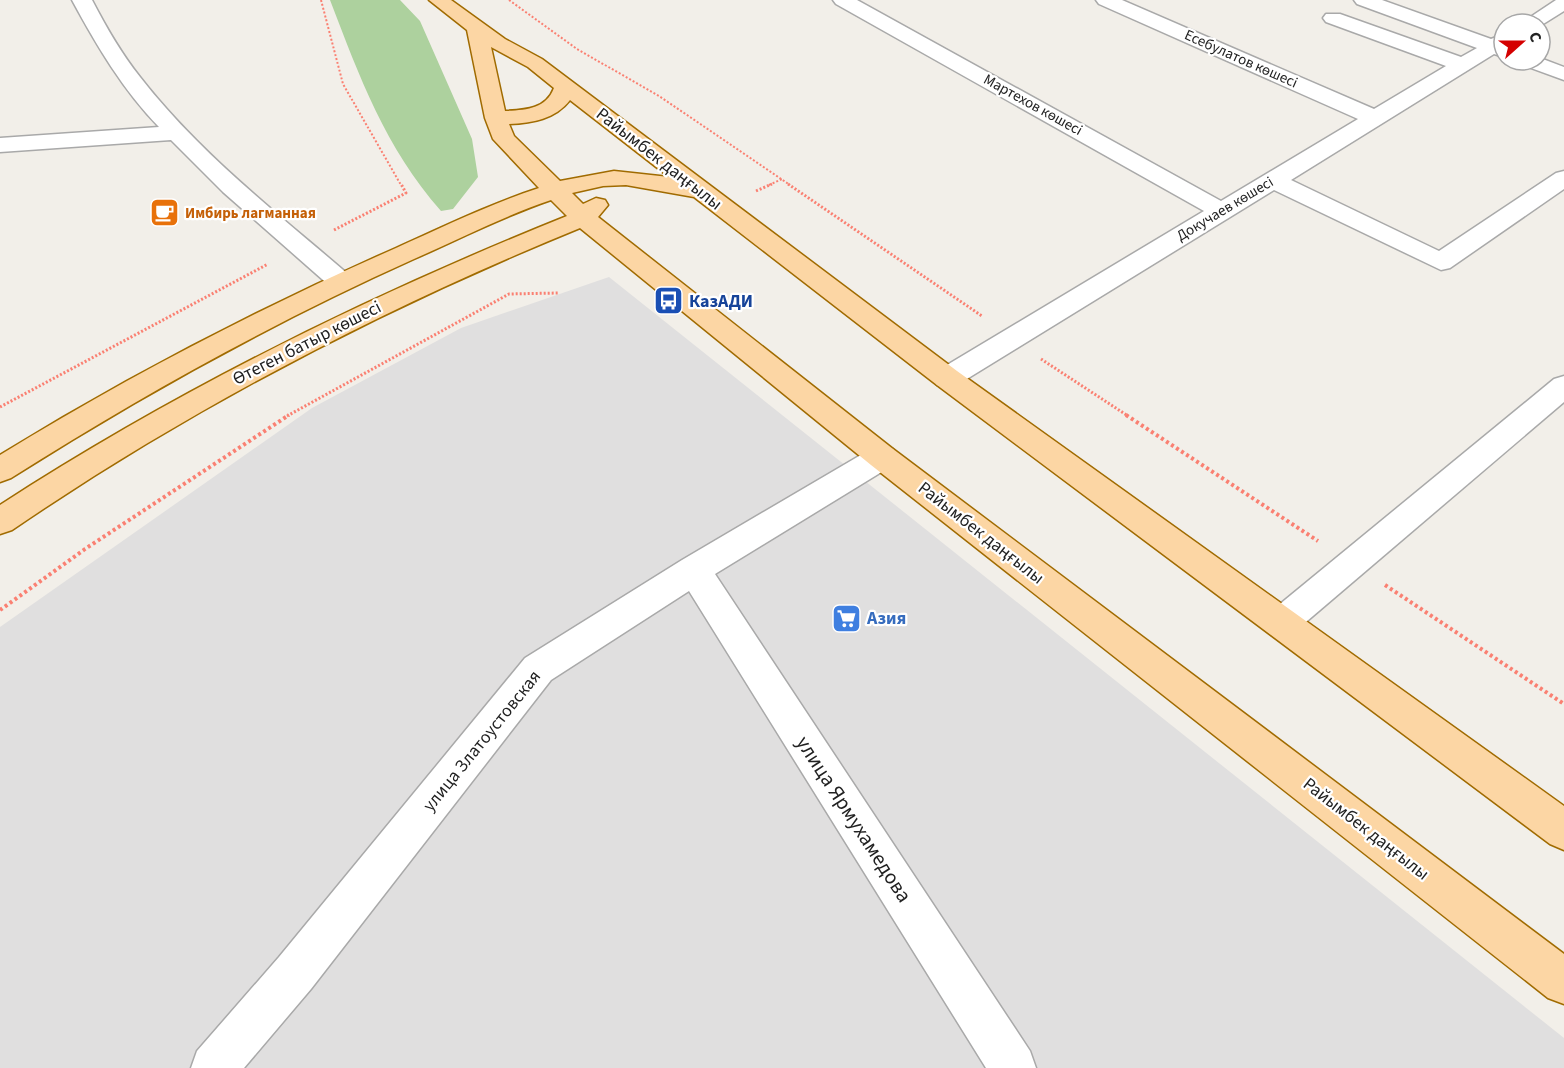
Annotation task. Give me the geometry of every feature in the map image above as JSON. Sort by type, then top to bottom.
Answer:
[{"type":"main road","name":"Райымбек даңғылы","points":[[438,0],[498,43],[535,63],[617,128],[947,378],[1564,830]]},
{"type":"main road","name":"Райымбек даңғылы","points":[[476,26],[496,118],[504,139],[583,218],[882,457],[1564,982]]},
{"type":"main road","points":[[496,118],[537,114],[553,108],[562,100],[565,86]]},
{"type":"main road","name":"Өтеген батыр көшесі","points":[[0,521],[181,409],[292,348],[484,257],[583,218],[609,191],[624,159],[617,128]]},
{"type":"main road","points":[[4,463],[136,389],[340,281],[552,189],[615,179],[659,181],[702,192]]},
{"type":"street","points":[[82,0],[116,57],[174,133],[340,281]]},
{"type":"street","name":"Мартехов көшесі","points":[[843,0],[1222,211]]},
{"type":"street","name":"Есебулатов көшесі","points":[[1106,0],[1375,118]]},
{"type":"street","points":[[1364,0],[1492,43]]},
{"type":"street","points":[[1549,12],[1564,3]]},
{"type":"street","points":[[1333,18],[1463,65]]},
{"type":"street","name":"Докучаев көшесі","points":[[947,378],[1463,65],[1492,50]]},
{"type":"street","points":[[0,145],[174,133]]},
{"type":"street","points":[[1273,180],[1441,262],[1564,178]]},
{"type":"street","points":[[1281,623],[1564,386]]},
{"type":"street","name":"улица Златоустовская","points":[[214,1068],[295,973],[538,669],[694,570],[882,457]]},
{"type":"street","name":"улица Ярмухамедова","points":[[694,570],[1013,1068]]},
{"type":"path","points":[[509,0],[577,49],[659,96],[1012,338],[1564,704]]},
{"type":"path","points":[[747,195],[782,179]]},
{"type":"path","points":[[0,610],[85,549],[298,409],[509,294],[558,293]]},
{"type":"shaded area","points":[[609,277],[1564,1038],[1564,1068],[0,1068],[0,627],[312,408],[461,328]]},
{"type":"green space","points":[[330,0],[400,0],[420,21],[472,139],[478,177],[453,209],[441,211],[421,187],[389,137],[352,57]]},
{"type":"place","name":"Имбирь лагманная","points":[[164,213]]},
{"type":"place","name":"КазАДИ","points":[[668,301]]},
{"type":"place","name":"Азия","points":[[846,618]]}]
